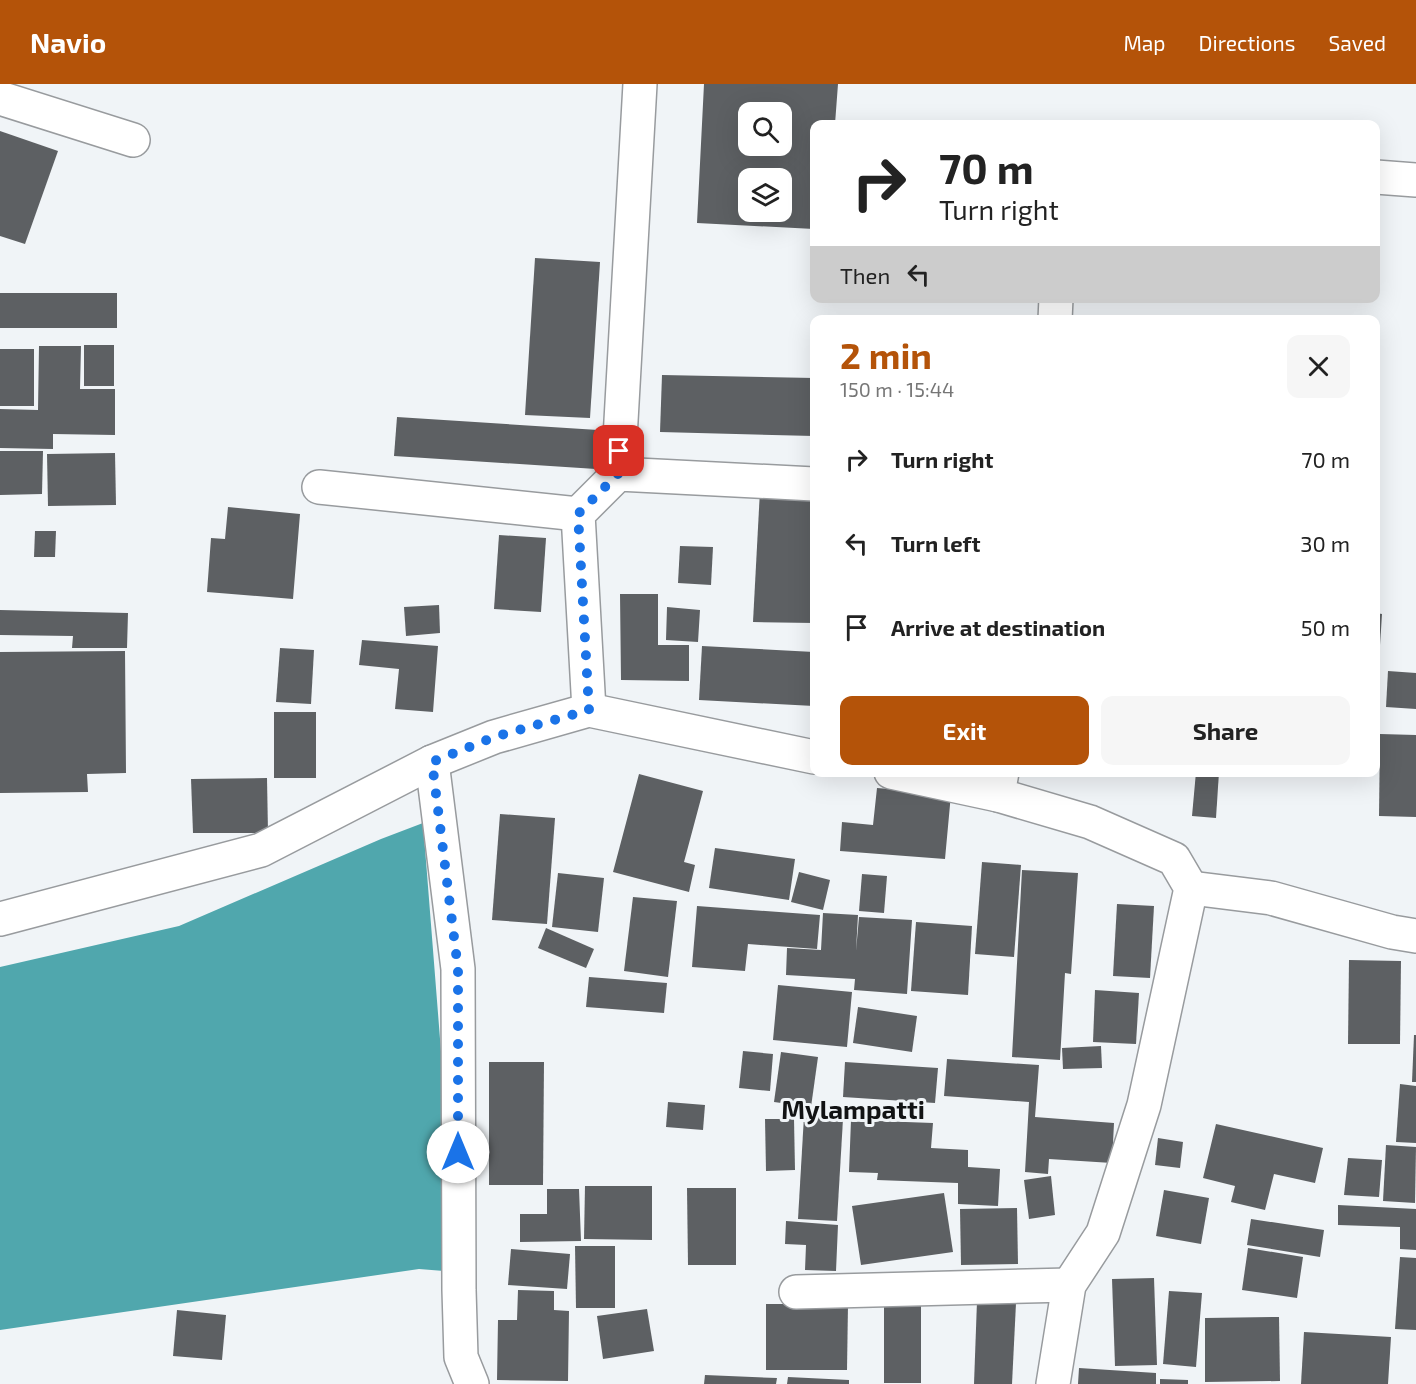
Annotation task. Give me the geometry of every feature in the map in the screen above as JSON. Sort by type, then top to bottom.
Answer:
[{"type":"street","points":[[589,710],[578,514],[618,474],[640,84]]},
{"type":"street","points":[[0,98],[133,140]]},
{"type":"street","points":[[1380,177],[1416,180]]},
{"type":"street","points":[[618,474],[810,484]]},
{"type":"street","points":[[319,487],[578,514]]},
{"type":"street","points":[[0,919],[261,850],[432,762],[494,737],[589,710],[810,756]]},
{"type":"street","points":[[432,762],[458,969],[461,1357],[472,1384]]},
{"type":"street","points":[[936,777],[1000,784],[1090,822],[1174,859],[1191,888],[1144,1105],[1103,1233],[1069,1285],[1053,1384]]},
{"type":"street","points":[[1191,888],[1271,898],[1392,932],[1416,936]]},
{"type":"street","points":[[796,1292],[1069,1285]]},
{"type":"water","points":[[423,823],[446,1115],[444,1271],[419,1269],[0,1330],[0,967],[179,926]]},
{"type":"building","points":[[704,84],[838,84],[835,120],[810,120],[810,229],[697,223]]},
{"type":"building","points":[[0,131],[58,151],[25,244],[0,236]]},
{"type":"building","points":[[535,258],[600,262],[590,418],[525,415]]},
{"type":"building","points":[[0,293],[117,293],[117,328],[0,328]]},
{"type":"building","points":[[84,345],[114,345],[114,386],[84,386]]},
{"type":"building","points":[[39,346],[81,346],[80,389],[115,389],[115,435],[53,434],[53,449],[0,448],[0,409],[38,410]]},
{"type":"building","points":[[0,349],[34,349],[34,406],[0,406]]},
{"type":"building","points":[[662,375],[810,378],[810,436],[660,432]]},
{"type":"building","points":[[397,417],[598,430],[596,469],[394,456]]},
{"type":"building","points":[[0,451],[43,451],[42,494],[0,495]]},
{"type":"building","points":[[115,453],[116,505],[48,506],[47,454]]},
{"type":"building","points":[[760,490],[810,492],[810,623],[753,622]]},
{"type":"building","points":[[228,507],[300,514],[293,599],[207,592],[211,538],[225,539]]},
{"type":"building","points":[[35,531],[56,531],[55,557],[34,557]]},
{"type":"building","points":[[499,535],[546,538],[541,612],[494,609]]},
{"type":"building","points":[[680,546],[713,547],[711,585],[678,583]]},
{"type":"building","points":[[620,594],[658,594],[658,645],[689,645],[689,681],[621,680]]},
{"type":"building","points":[[439,605],[440,633],[406,636],[404,607]]},
{"type":"building","points":[[667,607],[700,610],[698,642],[666,640]]},
{"type":"building","points":[[0,610],[128,613],[127,648],[72,648],[73,636],[0,635]]},
{"type":"building","points":[[1380,614],[1382,614],[1380,645]]},
{"type":"building","points":[[362,640],[438,646],[433,712],[395,709],[399,669],[359,665]]},
{"type":"building","points":[[702,646],[810,652],[810,706],[699,700]]},
{"type":"building","points":[[280,648],[314,650],[311,704],[276,702]]},
{"type":"building","points":[[125,651],[126,773],[87,774],[88,792],[0,793],[0,652]]},
{"type":"building","points":[[1388,671],[1416,673],[1416,709],[1386,707]]},
{"type":"building","points":[[274,712],[316,712],[316,778],[274,778]]},
{"type":"building","points":[[1380,734],[1416,735],[1416,817],[1379,816]]},
{"type":"building","points":[[639,774],[703,791],[684,862],[695,865],[689,892],[613,872]]},
{"type":"building","points":[[1196,777],[1219,777],[1216,818],[1192,816]]},
{"type":"building","points":[[267,778],[268,833],[193,833],[191,779]]},
{"type":"building","points":[[877,788],[951,794],[945,859],[840,851],[842,822],[873,825]]},
{"type":"building","points":[[500,814],[555,818],[547,924],[492,920]]},
{"type":"building","points":[[715,848],[795,859],[789,900],[709,888]]},
{"type":"building","points":[[982,862],[1021,865],[1014,957],[975,954]]},
{"type":"building","points":[[1022,870],[1078,873],[1071,974],[1065,973],[1060,1060],[1012,1057]]},
{"type":"building","points":[[799,872],[830,880],[823,910],[791,902]]},
{"type":"building","points":[[558,873],[604,878],[598,932],[552,927]]},
{"type":"building","points":[[862,874],[887,876],[884,913],[859,911]]},
{"type":"building","points":[[633,897],[677,901],[668,977],[624,971]]},
{"type":"building","points":[[1117,904],[1154,906],[1150,978],[1113,976]]},
{"type":"building","points":[[697,906],[820,915],[817,949],[748,944],[745,971],[692,967]]},
{"type":"building","points":[[823,913],[858,915],[856,951],[859,917],[912,920],[907,994],[854,990],[855,979],[786,975],[787,948],[821,950]]},
{"type":"building","points":[[916,922],[972,926],[968,995],[911,991]]},
{"type":"building","points":[[546,928],[594,949],[586,968],[538,948]]},
{"type":"building","points":[[1349,960],[1401,961],[1400,1044],[1348,1044]]},
{"type":"building","points":[[589,977],[667,983],[664,1013],[586,1007]]},
{"type":"building","points":[[778,985],[852,992],[847,1047],[773,1040]]},
{"type":"building","points":[[1095,990],[1139,993],[1136,1044],[1093,1042]]},
{"type":"building","points":[[858,1007],[917,1016],[912,1052],[853,1043]]},
{"type":"building","points":[[1414,1035],[1416,1035],[1416,1082],[1412,1082]]},
{"type":"building","points":[[1101,1046],[1102,1068],[1063,1069],[1062,1048]]},
{"type":"building","points":[[743,1051],[773,1054],[770,1091],[739,1088]]},
{"type":"building","points":[[781,1052],[818,1057],[811,1107],[774,1102]]},
{"type":"building","points":[[947,1059],[1039,1065],[1035,1117],[1114,1123],[1112,1163],[1049,1159],[1048,1174],[1025,1172],[1029,1102],[944,1096]]},
{"type":"building","points":[[489,1062],[544,1062],[543,1185],[489,1185]]},
{"type":"building","points":[[845,1062],[938,1068],[935,1103],[843,1097]]},
{"type":"building","points":[[1400,1084],[1416,1086],[1416,1143],[1396,1142]]},
{"type":"building","points":[[668,1102],[705,1105],[703,1130],[666,1127]]},
{"type":"building","points":[[804,1116],[843,1119],[837,1221],[798,1219]]},
{"type":"building","points":[[765,1119],[794,1119],[795,1170],[766,1171]]},
{"type":"building","points":[[851,1120],[933,1123],[931,1148],[968,1150],[968,1167],[1000,1169],[998,1206],[958,1204],[958,1183],[877,1180],[878,1173],[849,1172]]},
{"type":"building","points":[[1216,1124],[1323,1148],[1315,1183],[1274,1174],[1265,1210],[1231,1202],[1235,1186],[1203,1178]]},
{"type":"building","points":[[1158,1138],[1183,1142],[1180,1168],[1155,1165]]},
{"type":"building","points":[[1386,1145],[1416,1147],[1415,1203],[1383,1201]]},
{"type":"building","points":[[1348,1158],[1382,1160],[1379,1197],[1344,1195]]},
{"type":"building","points":[[1051,1176],[1055,1215],[1029,1219],[1024,1180]]},
{"type":"building","points":[[585,1186],[652,1186],[652,1240],[584,1239]]},
{"type":"building","points":[[687,1188],[736,1188],[736,1265],[688,1265]]},
{"type":"building","points":[[547,1189],[579,1189],[581,1241],[520,1242],[520,1214],[547,1214]]},
{"type":"building","points":[[1164,1190],[1209,1198],[1201,1244],[1156,1236]]},
{"type":"building","points":[[944,1193],[953,1252],[861,1265],[852,1206]]},
{"type":"building","points":[[1338,1205],[1416,1209],[1416,1250],[1400,1249],[1400,1227],[1338,1225]]},
{"type":"building","points":[[1017,1208],[1018,1264],[961,1265],[960,1209]]},
{"type":"building","points":[[1251,1219],[1324,1230],[1320,1257],[1247,1245]]},
{"type":"building","points":[[786,1221],[838,1225],[836,1271],[805,1270],[806,1245],[785,1244]]},
{"type":"building","points":[[575,1246],[615,1246],[615,1308],[576,1308]]},
{"type":"building","points":[[1248,1248],[1303,1257],[1297,1298],[1242,1290]]},
{"type":"building","points":[[511,1249],[570,1254],[567,1289],[508,1285]]},
{"type":"building","points":[[1400,1257],[1416,1258],[1416,1330],[1395,1329]]},
{"type":"building","points":[[1154,1278],[1157,1365],[1115,1366],[1112,1279]]},
{"type":"building","points":[[518,1290],[554,1291],[554,1310],[569,1311],[568,1381],[497,1380],[498,1320],[517,1320]]},
{"type":"building","points":[[1169,1291],[1202,1293],[1196,1367],[1163,1364]]},
{"type":"building","points":[[884,1300],[921,1300],[921,1383],[884,1383]]},
{"type":"building","points":[[977,1301],[1016,1303],[1012,1384],[974,1384]]},
{"type":"building","points":[[766,1304],[848,1304],[847,1370],[766,1370]]},
{"type":"building","points":[[647,1309],[654,1351],[603,1359],[597,1316]]},
{"type":"building","points":[[177,1310],[226,1315],[222,1360],[173,1356]]},
{"type":"building","points":[[1279,1317],[1280,1381],[1205,1382],[1205,1318]]},
{"type":"building","points":[[1304,1332],[1391,1337],[1388,1384],[1301,1384]]},
{"type":"building","points":[[1079,1368],[1156,1373],[1156,1384],[1078,1384]]},
{"type":"building","points":[[705,1375],[777,1378],[776,1384],[704,1384]]},
{"type":"building","points":[[788,1377],[849,1380],[849,1384],[787,1384]]},
{"type":"building","points":[[1160,1379],[1188,1380],[1188,1384],[1160,1384]]},
{"type":"district","name":"Mylampatti","points":[[853,1108]]},
{"type":"route","points":[[458,1152],[458,969],[432,762],[494,737],[589,710],[578,514],[618,474],[619,451]]}]
